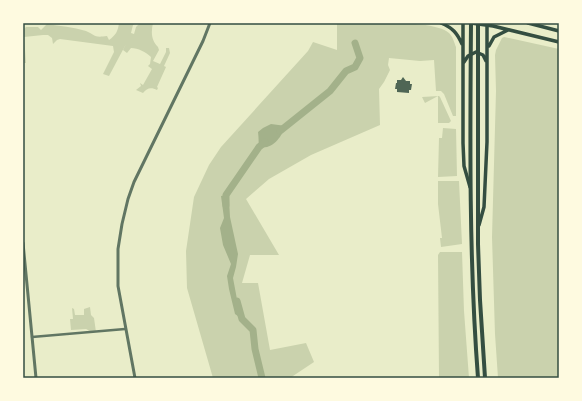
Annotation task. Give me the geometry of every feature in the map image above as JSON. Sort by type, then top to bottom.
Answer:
[{"type":"main road","points":[[441,23],[450,27],[457,34],[463,47]]},
{"type":"main road","points":[[463,23],[462,89],[464,166],[471,191]]},
{"type":"main road","points":[[478,378],[472,286],[470,82],[471,23],[487,24],[559,42]]},
{"type":"main road","points":[[478,23],[478,244],[485,378]]},
{"type":"main road","points":[[528,23],[559,31]]},
{"type":"main road","points":[[535,23],[540,26]]},
{"type":"main road","points":[[479,227],[484,207],[487,142],[487,24]]},
{"type":"main road","points":[[488,55],[490,42],[492,39],[509,30]]},
{"type":"main road","points":[[463,64],[468,56],[476,52],[483,55],[488,64]]},
{"type":"street","points":[[135,378],[118,294],[117,271],[119,240],[126,207],[139,170],[204,41],[210,23]]},
{"type":"street","points":[[23,243],[36,378]]},
{"type":"street","points":[[32,337],[125,329]]},
{"type":"shaded area","points":[[378,22],[413,24],[441,29],[449,33],[456,47],[456,116],[453,116],[444,94],[441,91],[436,91],[434,60],[420,61],[389,58],[388,65],[390,70],[379,89],[380,125],[311,155],[269,179],[246,199],[279,255],[250,255],[242,283],[258,283],[270,350],[306,343],[314,362],[290,378],[213,378],[187,288],[186,251],[194,197],[209,165],[221,147],[308,51],[313,42],[337,50],[337,23]],"holes":[[[286,126],[282,134],[259,141],[258,132]]]},
{"type":"shaded area","points":[[119,23],[136,23],[133,25],[131,33],[134,34],[136,27],[140,23],[153,23],[152,36],[159,50],[153,61],[160,64],[166,52],[166,48],[169,48],[170,53],[164,66],[166,67],[157,90],[149,88],[143,93],[136,90],[141,86],[140,83],[143,85],[152,69],[148,66],[150,64],[151,57],[147,53],[134,48],[131,48],[127,53],[123,50],[126,44],[109,76],[103,74],[114,52],[113,46],[60,39],[53,44],[52,38],[48,35],[24,37],[26,63],[23,63],[23,30],[26,27],[38,27],[41,30],[47,24],[76,28],[97,36],[107,36],[109,40],[116,33]]},
{"type":"shaded area","points":[[504,37],[559,49],[559,378],[498,378],[492,237],[496,91],[495,55],[502,38]]},
{"type":"shaded area","points":[[438,96],[425,103],[422,97]]},
{"type":"shaded area","points":[[438,96],[440,97],[451,121],[449,123],[438,123]]},
{"type":"shaded area","points":[[271,124],[286,126],[276,142],[268,147],[259,147],[258,132]]},
{"type":"shaded area","points":[[443,128],[456,129],[457,176],[438,177],[439,138],[442,138]]},
{"type":"shaded area","points":[[438,181],[459,181],[462,244],[441,247],[440,238],[442,238],[438,204]]},
{"type":"shaded area","points":[[226,195],[229,199],[230,217],[238,254],[233,278],[242,319],[235,314],[227,276],[231,264],[223,245],[220,228],[224,218],[221,196]]},
{"type":"shaded area","points":[[440,252],[462,252],[464,311],[469,378],[439,377],[438,255]]},
{"type":"shaded area","points":[[90,307],[91,315],[94,318],[96,332],[86,329],[71,330],[70,319],[73,319],[72,308],[74,309],[75,315],[84,315],[84,309]]},
{"type":"building","points":[[403,77],[406,81],[410,81],[410,84],[412,84],[409,93],[397,92],[397,89],[395,89],[397,80],[401,80]]},
{"type":"waterway","points":[[280,131],[330,91],[346,71],[355,67],[360,58],[355,43]]},
{"type":"waterway","points":[[226,205],[226,195],[259,147],[265,142]]},
{"type":"waterway","points":[[237,301],[242,319],[253,330],[255,349],[262,378]]}]
